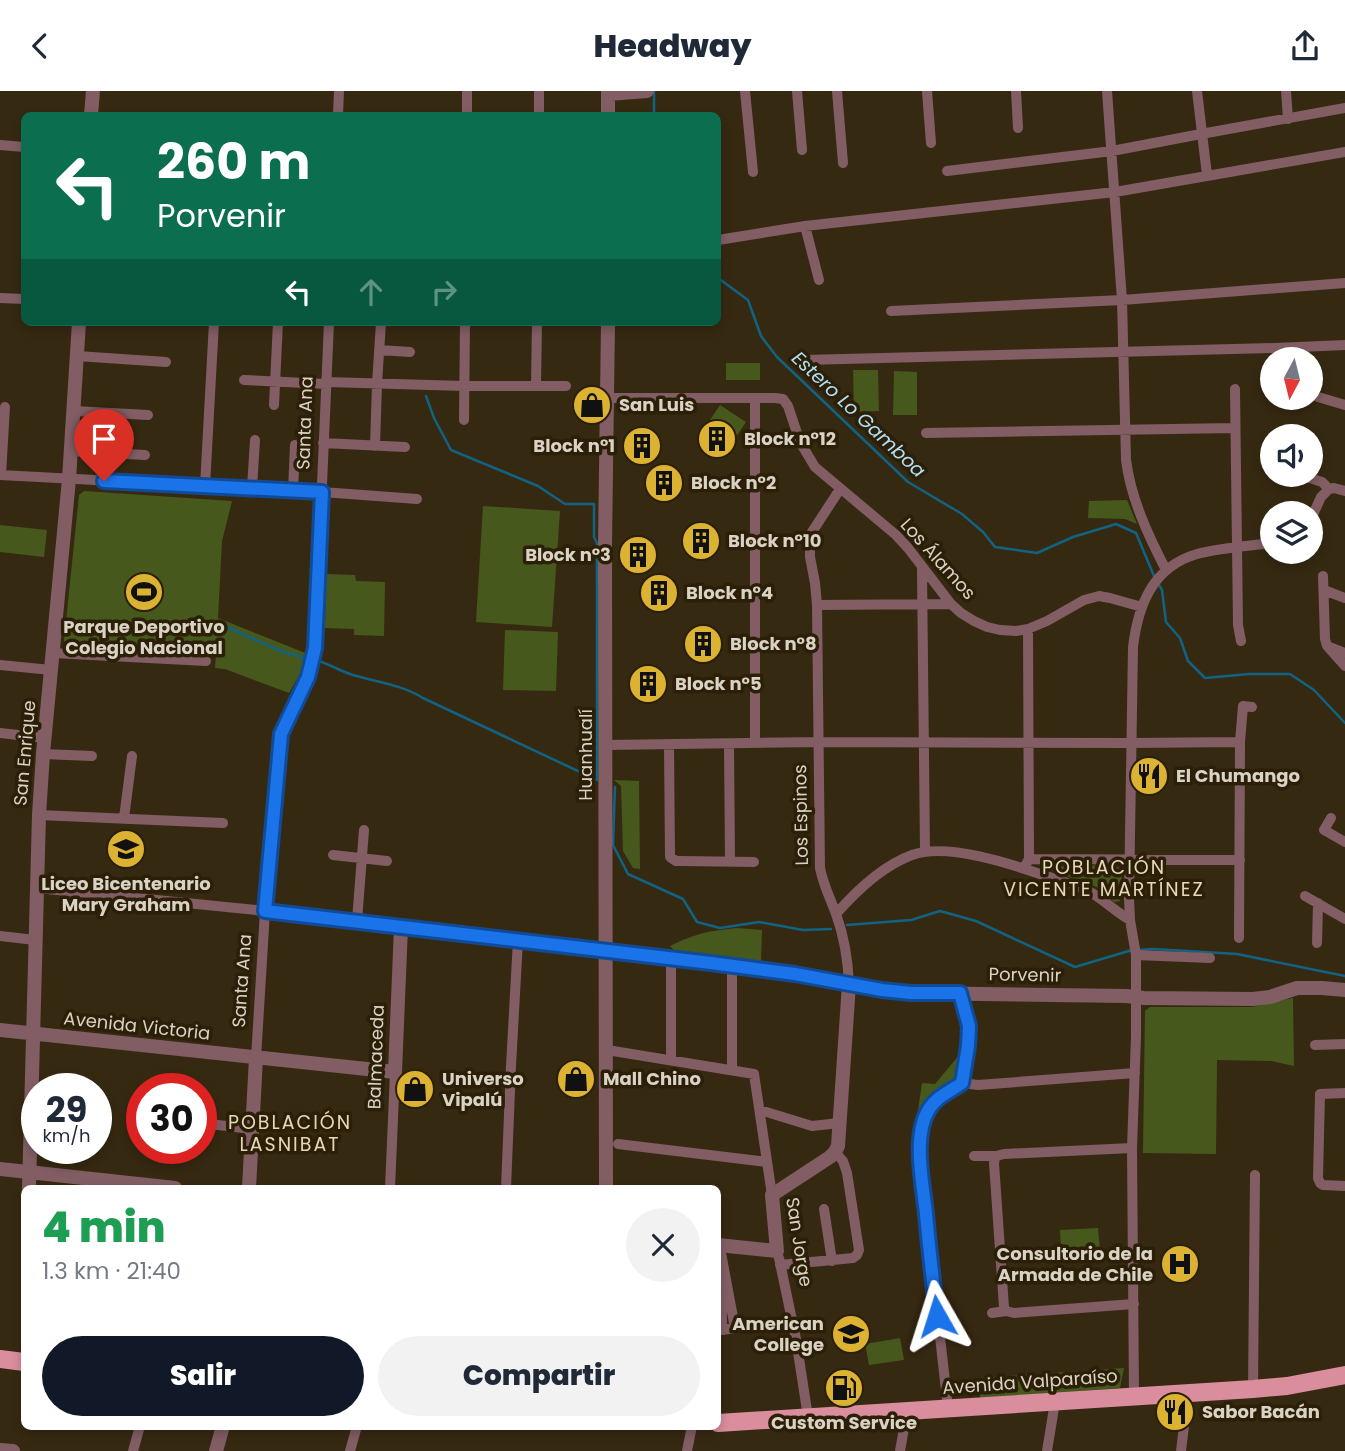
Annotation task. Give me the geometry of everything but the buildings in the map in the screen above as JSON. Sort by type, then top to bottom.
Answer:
[{"type":"main road","points":[[1,1363],[21,1362]]},
{"type":"main road","name":"Avenida Valparaíso","points":[[721,1423],[1253,1389],[1287,1386],[1345,1375]]},
{"type":"street","points":[[91,112],[93,91]]},
{"type":"street","points":[[338,112],[339,91]]},
{"type":"street","points":[[467,91],[467,112]]},
{"type":"street","points":[[539,112],[540,91]]},
{"type":"street","points":[[608,112],[608,92],[646,91]]},
{"type":"street","points":[[745,91],[753,172]]},
{"type":"street","points":[[797,91],[803,150]]},
{"type":"street","points":[[837,91],[843,163]]},
{"type":"street","points":[[927,91],[931,143]]},
{"type":"street","points":[[1016,91],[1018,128]]},
{"type":"street","points":[[1107,91],[1122,300],[1128,478],[1140,516],[1164,572]]},
{"type":"street","points":[[1197,91],[1207,175]]},
{"type":"street","points":[[1286,91],[1288,119]]},
{"type":"street","points":[[947,171],[1112,151],[1345,109]]},
{"type":"street","points":[[0,145],[21,147]]},
{"type":"street","points":[[721,240],[805,226],[1115,192],[1345,152]]},
{"type":"street","points":[[805,226],[819,280]]},
{"type":"street","points":[[891,311],[1122,300],[1345,283]]},
{"type":"street","points":[[0,298],[21,299]]},
{"type":"street","name":"San Enrique","points":[[29,1185],[39,815],[69,479],[79,326]]},
{"type":"street","points":[[205,486],[214,326]]},
{"type":"street","points":[[274,405],[278,326]]},
{"type":"street","name":"Santa Ana","points":[[249,1185],[265,911],[281,734],[308,677],[313,658],[329,326]]},
{"type":"street","points":[[375,446],[381,326]]},
{"type":"street","points":[[464,421],[465,326]]},
{"type":"street","points":[[537,326],[537,386]]},
{"type":"street","name":"Huanhualí","points":[[606,1185],[608,326]]},
{"type":"street","points":[[804,360],[1345,345]]},
{"type":"street","points":[[379,350],[410,352]]},
{"type":"street","points":[[77,356],[166,362]]},
{"type":"street","points":[[244,380],[566,386]]},
{"type":"street","points":[[1235,389],[1238,625],[1241,641]]},
{"type":"street","name":"Los Álamos","points":[[606,398],[783,400],[788,406],[800,442],[822,474],[896,535],[951,604],[961,613],[987,627],[1016,631],[1028,629],[1084,600],[1099,596],[1142,607]]},
{"type":"street","points":[[755,398],[755,743]]},
{"type":"street","points":[[1323,398],[1345,405]]},
{"type":"street","points":[[5,407],[1,475],[417,499]]},
{"type":"street","points":[[74,411],[148,415]]},
{"type":"street","points":[[926,433],[1234,428]]},
{"type":"street","points":[[252,488],[256,440]]},
{"type":"street","points":[[323,443],[405,447]]},
{"type":"street","points":[[293,491],[295,445]]},
{"type":"street","points":[[71,451],[145,455]]},
{"type":"street","points":[[1323,483],[1329,489]]},
{"type":"street","name":"Los Espinos","points":[[835,1152],[838,1146],[849,984],[836,914],[825,889],[820,868],[817,604],[810,541],[812,532],[841,489]]},
{"type":"street","points":[[1319,501],[1329,489],[1345,491]]},
{"type":"street","points":[[1134,1396],[1132,1148],[1136,955],[1130,920],[1129,859],[1133,647],[1136,622],[1153,585],[1164,572],[1179,562],[1196,555],[1260,545]]},
{"type":"street","points":[[922,568],[925,851]]},
{"type":"street","points":[[1323,576],[1325,639],[1345,666]]},
{"type":"street","points":[[1324,590],[1345,598]]},
{"type":"street","points":[[817,604],[951,604]]},
{"type":"street","points":[[1026,864],[1028,629]]},
{"type":"street","points":[[1328,646],[1345,653]]},
{"type":"street","points":[[53,653],[206,661]]},
{"type":"street","points":[[0,665],[51,670]]},
{"type":"street","points":[[1239,938],[1240,742],[1243,706],[1252,706]]},
{"type":"street","points":[[0,733],[44,738]]},
{"type":"street","points":[[606,745],[1240,742]]},
{"type":"street","points":[[729,744],[730,862]]},
{"type":"street","points":[[669,745],[669,854],[673,859],[681,861],[754,862]]},
{"type":"street","points":[[43,754],[92,756]]},
{"type":"street","points":[[124,818],[132,756]]},
{"type":"street","points":[[39,815],[223,823]]},
{"type":"street","points":[[1331,818],[1324,830],[1345,842]]},
{"type":"street","points":[[357,922],[364,830]]},
{"type":"street","points":[[836,914],[870,881],[892,865],[925,851],[950,852],[1026,864],[1129,859],[1240,860]]},
{"type":"street","points":[[333,855],[387,861]]},
{"type":"street","points":[[1026,864],[1090,893],[1130,920]]},
{"type":"street","name":"Porvenir","points":[[37,888],[606,950],[795,974],[911,993],[1253,999],[1270,997],[1297,988],[1345,990]]},
{"type":"street","points":[[1306,896],[1345,919]]},
{"type":"street","points":[[1317,943],[1318,903]]},
{"type":"street","name":"Balmaceda","points":[[390,1185],[401,927]]},
{"type":"street","points":[[0,936],[35,940]]},
{"type":"street","points":[[506,1185],[518,940]]},
{"type":"street","points":[[1136,955],[1209,958]]},
{"type":"street","points":[[671,958],[671,1059]]},
{"type":"street","points":[[607,1050],[732,1070],[732,966]]},
{"type":"street","points":[[960,993],[969,1026],[962,1083]]},
{"type":"street","name":"Avenida Victoria","points":[[0,1030],[395,1072]]},
{"type":"street","points":[[1315,1045],[1345,1044]]},
{"type":"street","name":"San Jorge","points":[[732,1070],[754,1073],[779,1258],[796,1339],[808,1417]]},
{"type":"street","points":[[948,1408],[921,1168],[921,1132],[930,1106],[939,1096],[962,1083],[978,1085],[1135,1073]]},
{"type":"street","points":[[1345,1093],[1320,1094],[1318,1165],[1320,1183],[1345,1186]]},
{"type":"street","points":[[760,1110],[812,1126],[839,1122]]},
{"type":"street","points":[[217,1125],[253,1129]]},
{"type":"street","points":[[618,1144],[767,1162]]},
{"type":"street","points":[[974,1156],[1132,1148]]},
{"type":"street","points":[[721,1248],[779,1258],[832,1261],[857,1255],[859,1250],[847,1173],[843,1161],[835,1152],[772,1195]]},
{"type":"street","points":[[996,1156],[994,1163],[1006,1311]]},
{"type":"street","points":[[0,1170],[124,1185]]},
{"type":"street","points":[[1253,1389],[1255,1175]]},
{"type":"street","points":[[824,1209],[832,1261]]},
{"type":"street","points":[[721,1253],[735,1328],[722,1330],[721,1257]]},
{"type":"street","points":[[992,1313],[1134,1304]]},
{"type":"street","points":[[1181,1451],[1188,1393]]},
{"type":"street","points":[[1047,1451],[1055,1402]]},
{"type":"street","points":[[900,1451],[906,1411]]},
{"type":"street","points":[[133,1451],[139,1430]]},
{"type":"street","points":[[216,1451],[222,1430]]},
{"type":"street","points":[[351,1451],[356,1430]]},
{"type":"street","points":[[687,1451],[691,1430]]},
{"type":"street","points":[[0,1450],[13,1451]]},
{"type":"green space","points":[[726,363],[760,363],[760,380],[726,380]]},
{"type":"green space","points":[[853,370],[878,370],[879,411],[854,412]]},
{"type":"green space","points":[[894,371],[917,372],[917,415],[893,415]]},
{"type":"green space","points":[[720,405],[746,422],[736,437],[710,420]]},
{"type":"green space","name":"Parque Deportivo Colegio Nacional","points":[[84,491],[232,501],[222,541],[218,618],[308,654],[289,693],[225,669],[215,668],[216,655],[68,647],[64,641],[79,495]]},
{"type":"green space","points":[[1127,500],[1137,524],[1125,519],[1088,518],[1089,501]]},
{"type":"green space","points":[[483,506],[560,511],[552,627],[476,622]]},
{"type":"green space","points":[[0,525],[47,530],[44,557],[0,552]]},
{"type":"green space","points":[[326,574],[355,575],[356,581],[385,582],[384,636],[354,635],[354,629],[325,628]]},
{"type":"green space","points":[[505,630],[558,632],[556,691],[503,690]]},
{"type":"green space","points":[[614,780],[639,781],[640,869],[633,868],[623,851],[621,786]]},
{"type":"green space","points":[[1115,865],[1122,870],[1120,901],[1114,902],[1097,887],[1042,867]]},
{"type":"green space","points":[[738,928],[762,930],[761,962],[675,951],[670,946],[703,933]]},
{"type":"green space","points":[[1293,998],[1294,1066],[1271,1061],[1217,1060],[1216,1154],[1143,1153],[1145,1011],[1150,1007],[1252,1007]]},
{"type":"green space","points":[[960,1054],[955,1078],[931,1096],[917,1117],[922,1083],[935,1084]]},
{"type":"green space","points":[[1098,1228],[1100,1250],[1061,1253],[1060,1230]]},
{"type":"green space","points":[[900,1338],[904,1360],[869,1365],[865,1344]]},
{"type":"green space","points":[[1124,1368],[1120,1388],[980,1398],[979,1378]]},
{"type":"waterway","name":"Estero Lo Gamboa","points":[[654,91],[654,112]]},
{"type":"waterway","name":"Estero Lo Gamboa","points":[[721,280],[748,300],[761,336],[777,357],[908,482],[962,514],[983,532],[995,547],[1037,553],[1073,537],[1116,524],[1136,533],[1154,576]]},
{"type":"waterway","points":[[316,660],[353,675],[407,690],[597,780],[597,543],[594,537],[594,504],[565,504],[538,486],[451,450],[426,396]]},
{"type":"waterway","name":"Estero Lo Gamboa","points":[[1159,585],[1166,622],[1180,638],[1188,661],[1205,678],[1290,674],[1314,690],[1345,723]]},
{"type":"waterway","points":[[222,625],[283,652],[310,659]]},
{"type":"waterway","points":[[615,787],[613,845],[628,874],[683,899],[697,922],[720,928],[759,922],[803,930],[831,929]]},
{"type":"waterway","points":[[847,925],[911,920],[940,911],[976,921],[1075,967],[1132,950]]},
{"type":"waterway","points":[[1139,950],[1237,954],[1345,976]]},
{"type":"place","name":"San Luis","points":[[592,405]]},
{"type":"place","name":"Block n°12","points":[[717,439]]},
{"type":"place","name":"Block n°1","points":[[642,446]]},
{"type":"place","name":"Block n°2","points":[[664,483]]},
{"type":"place","name":"Block n°10","points":[[701,541]]},
{"type":"place","name":"Block n°3","points":[[638,555]]},
{"type":"place","name":"Parque Deportivo Colegio Nacional","points":[[144,592]]},
{"type":"place","name":"Block n°4","points":[[659,593]]},
{"type":"place","name":"Block n°8","points":[[703,644]]},
{"type":"place","name":"Block n°5","points":[[648,684]]},
{"type":"place","name":"El Chumango","points":[[1149,776]]},
{"type":"place","name":"Liceo Bicentenario Mary Graham","points":[[126,849]]},
{"type":"place","name":"Mall Chino","points":[[576,1079]]},
{"type":"place","name":"Universo Vipalú","points":[[415,1089]]},
{"type":"place","name":"Consultorio de la Armada de Chile","points":[[1180,1264]]},
{"type":"place","name":"American College","points":[[851,1334]]},
{"type":"place","name":"Custom Service","points":[[844,1388]]},
{"type":"place","name":"Sabor Bacán","points":[[1175,1412]]},
{"type":"district","name":"POBLACIÓN VICENTE MARTÍNEZ","points":[[1104,878]]},
{"type":"district","name":"POBLACIÓN LASNIBAT","points":[[290,1133]]},
{"type":"route","points":[[104,481],[322,492],[315,648],[308,677],[281,734],[265,911],[711,963],[795,974],[882,990],[960,993],[969,1026],[962,1083],[939,1096],[930,1106],[921,1132],[921,1168],[937,1316]]}]
